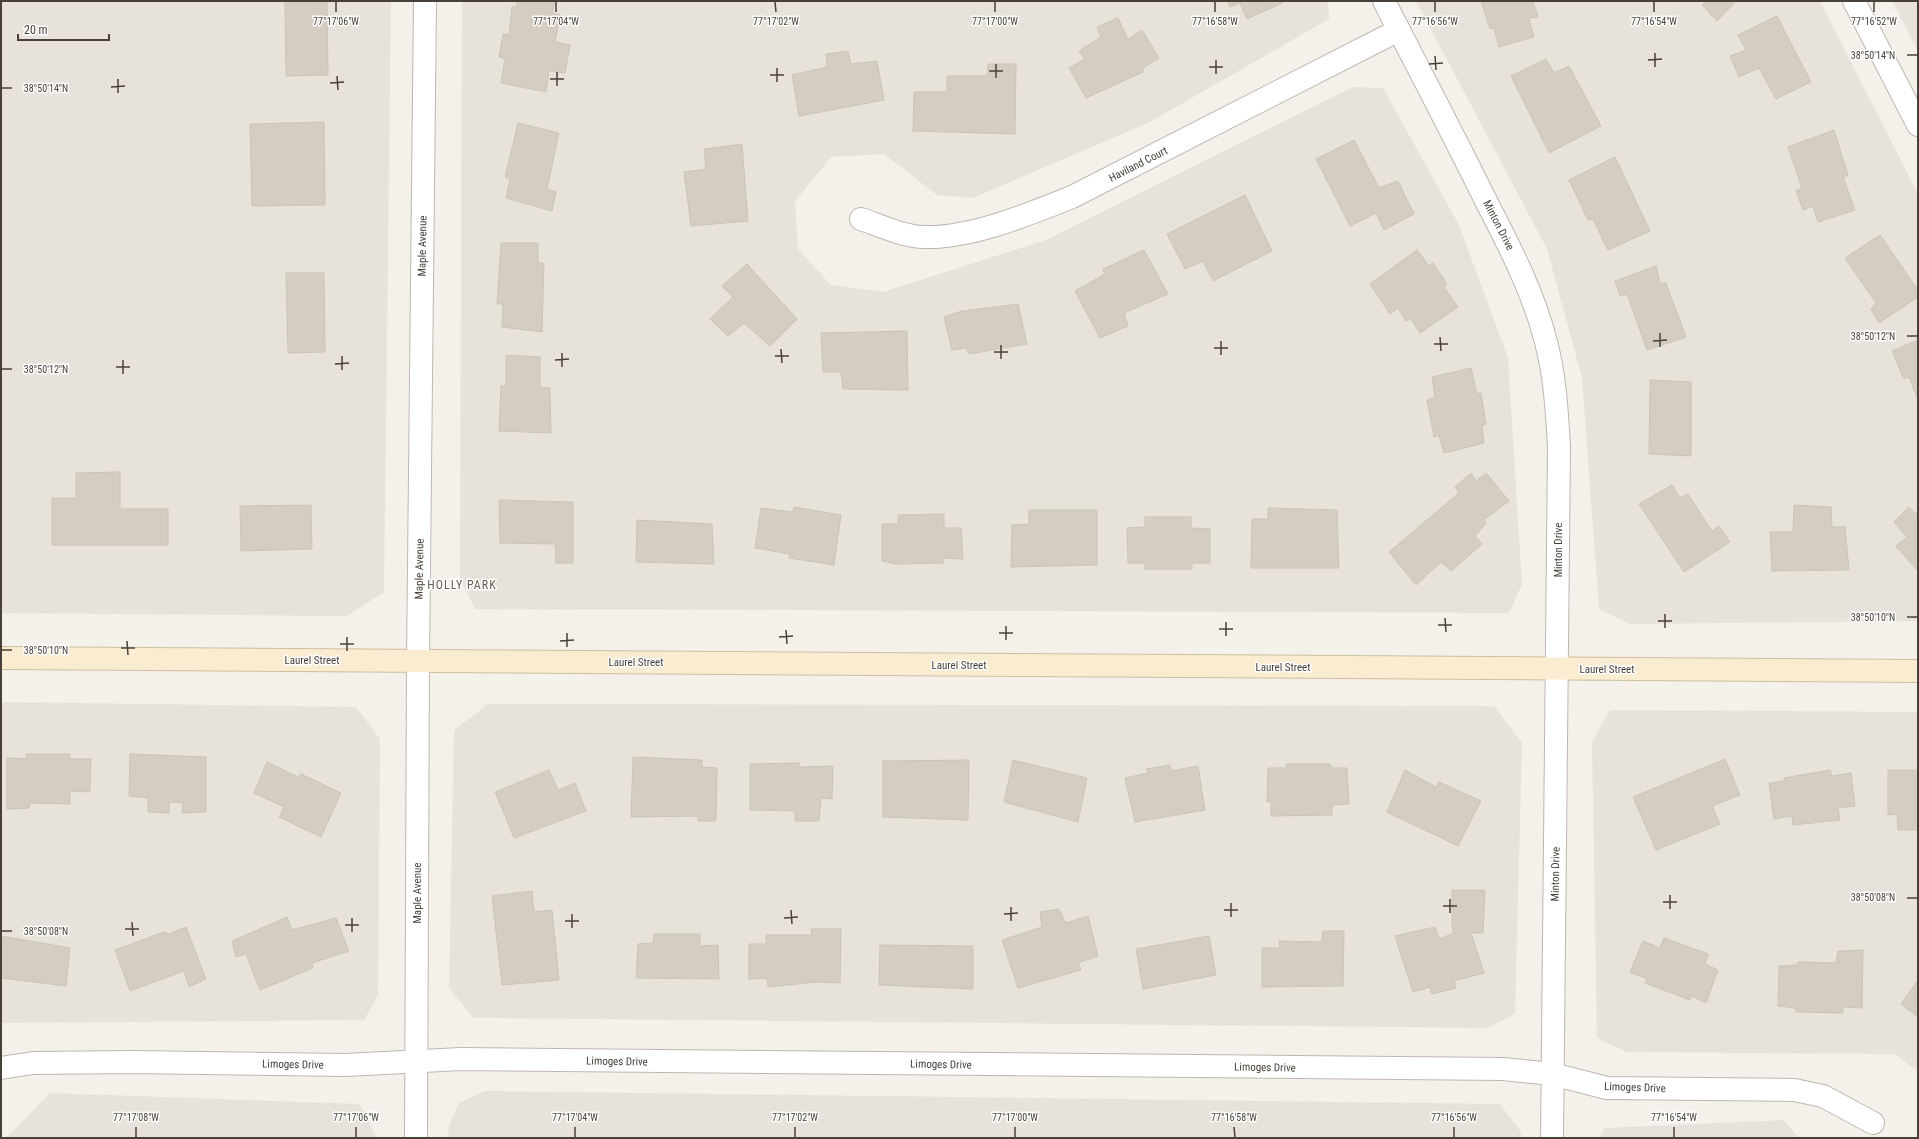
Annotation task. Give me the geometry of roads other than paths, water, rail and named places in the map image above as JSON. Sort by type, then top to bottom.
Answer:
[{"type":"street","name":"Maple Avenue","points":[[416,1138],[418,661],[425,1]]},
{"type":"street","name":"Minton Drive","points":[[1384,1],[1429,86],[1524,275],[1546,341],[1553,373],[1559,447],[1558,669],[1552,1138]]},
{"type":"street","points":[[1854,1],[1918,125]]},
{"type":"street","name":"Haviland Court","points":[[861,219],[894,231],[922,237],[951,235],[980,229],[1036,212],[1072,197],[1399,30]]},
{"type":"street","name":"Laurel Street","points":[[1,658],[1918,671]]},
{"type":"street","name":"Limoges Drive","points":[[1,1068],[33,1064],[132,1062],[346,1065],[461,1059],[1503,1069],[1552,1074],[1607,1088],[1794,1090],[1823,1096],[1873,1123]]},
{"type":"district","name":"HOLLY PARK","points":[[462,585]]}]
